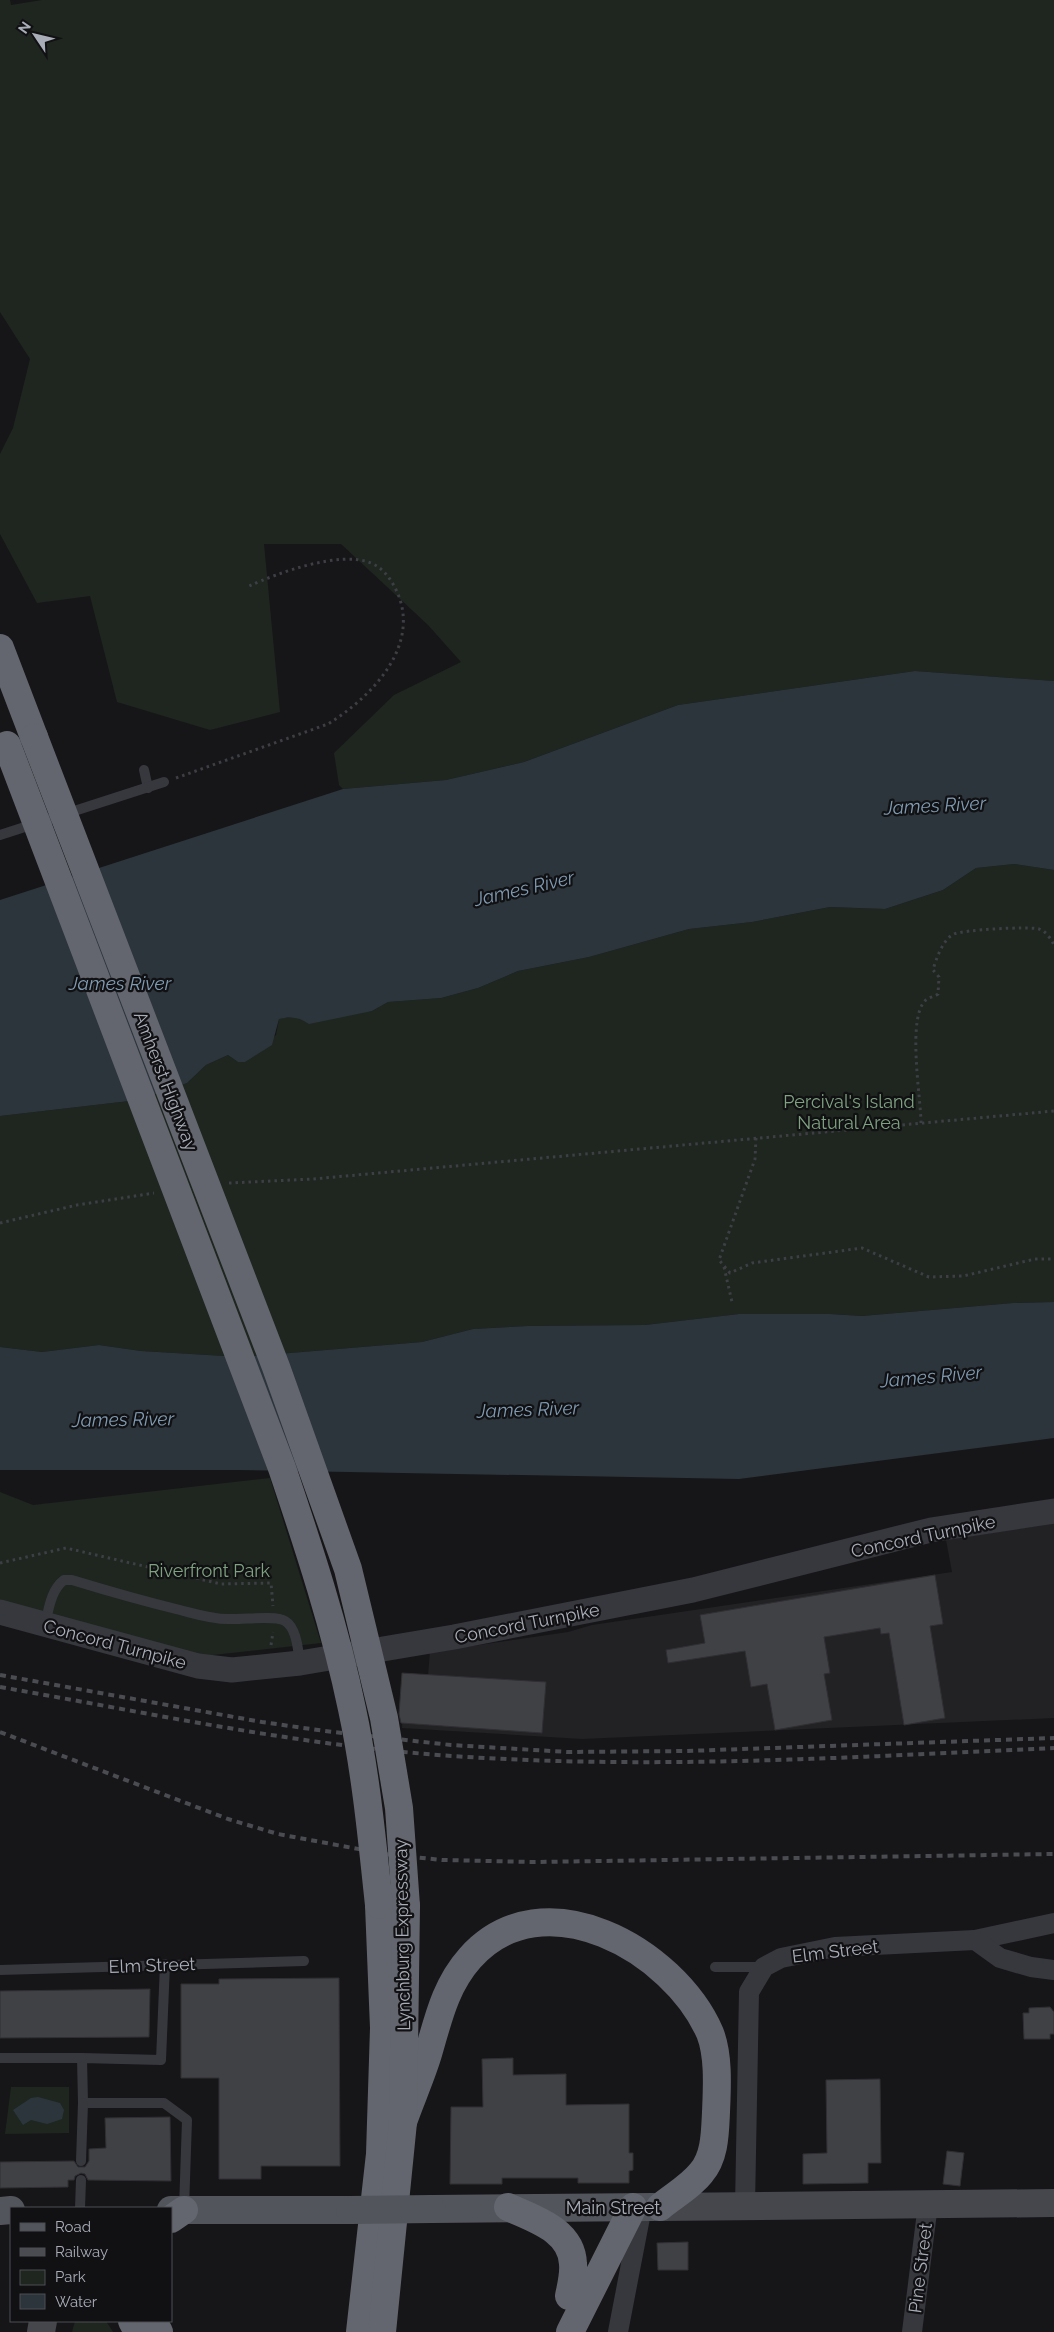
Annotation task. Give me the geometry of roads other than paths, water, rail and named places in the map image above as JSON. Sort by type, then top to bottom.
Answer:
[{"type":"highway","name":"Amherst Highway","points":[[0,648],[310,1458]]},
{"type":"highway","name":"Amherst Highway","points":[[3,737],[282,1468]]},
{"type":"highway","name":"Lynchburg Expressway","points":[[310,1458],[348,1569],[382,1709],[399,1808],[384,2028],[380,2154],[360,2332]]},
{"type":"highway","name":"Lynchburg Expressway","points":[[282,1468],[311,1553],[334,1634],[353,1710],[368,1796],[393,1906],[403,2122],[382,2332]]},
{"type":"highway","points":[[403,2122],[427,2056],[441,2006],[451,1985],[470,1958],[493,1938],[508,1930],[526,1924],[546,1922],[568,1924],[594,1930],[642,1953],[676,1981],[698,2010],[711,2035],[715,2053],[716,2104],[714,2139],[710,2156],[702,2172],[637,2207],[569,2296],[552,2332]]},
{"type":"highway","points":[[508,2207],[552,2228],[564,2239],[573,2263],[569,2296]]},
{"type":"highway","points":[[570,2332],[637,2207]]},
{"type":"main road","name":"Main Street","points":[[176,2213],[508,2207],[1054,2203]]},
{"type":"street","name":"Concord Turnpike","points":[[0,1612],[198,1666],[232,1670],[300,1663],[454,1637],[693,1590],[931,1530],[1054,1511]]},
{"type":"street","name":"Elm Street","points":[[764,1967],[781,1958],[835,1948],[975,1940],[1054,1923]]},
{"type":"street","points":[[975,1940],[1000,1958],[1031,1967],[1054,1970]]},
{"type":"street","points":[[745,2206],[749,1992],[764,1967]]},
{"type":"street","name":"Pine Street","points":[[912,2332],[928,2204]]},
{"type":"street","points":[[618,2332],[637,2207]]},
{"type":"lane","points":[[144,770],[148,788]]},
{"type":"lane","points":[[0,835],[164,782]]},
{"type":"lane","points":[[45,1625],[53,1594],[58,1585],[64,1580],[215,1619],[256,1620],[274,1617],[290,1625],[300,1663]]},
{"type":"lane","name":"Elm Street","points":[[0,1970],[304,1961]]},
{"type":"lane","points":[[0,2058],[162,2060],[165,1964]]},
{"type":"lane","points":[[715,1968],[764,1967]]},
{"type":"lane","points":[[81,2161],[82,2058]]},
{"type":"lane","points":[[83,2103],[164,2103],[187,2120],[176,2213]]},
{"type":"lane","points":[[80,2207],[81,2180]]},
{"type":"water","name":"James River","points":[[915,671],[1054,681],[1054,870],[1014,864],[976,868],[943,890],[885,909],[830,907],[752,922],[689,929],[589,957],[518,971],[478,988],[441,998],[388,1002],[372,1011],[309,1024],[295,1018],[279,1019],[272,1045],[245,1062],[238,1062],[228,1055],[206,1065],[187,1083],[138,1100],[0,1116],[0,900],[343,789],[446,780],[524,762],[678,705]]},
{"type":"water","name":"James River","points":[[1054,1302],[1054,1438],[739,1479],[239,1470],[0,1470],[0,1347],[42,1352],[99,1345],[141,1351],[241,1357],[422,1342],[473,1329],[528,1326],[645,1325],[739,1314],[862,1316],[1013,1303]]},
{"type":"water","points":[[38,2097],[60,2103],[64,2110],[62,2119],[47,2124],[31,2120],[23,2125],[13,2110],[31,2098]]},
{"type":"railway","points":[[0,1675],[262,1722],[325,1731],[451,1745],[568,1752],[687,1751],[1054,1738]]},
{"type":"railway","points":[[0,1687],[282,1737],[339,1745],[453,1756],[603,1762],[754,1761],[1054,1748]]},
{"type":"railway","points":[[0,1732],[228,1819],[278,1834],[385,1854],[442,1860],[535,1862],[1054,1854]]},
{"type":"park label","name":"Percival's Island Natural Area","points":[[849,1111]]},
{"type":"park label","name":"Riverfront Park","points":[[209,1570]]}]
